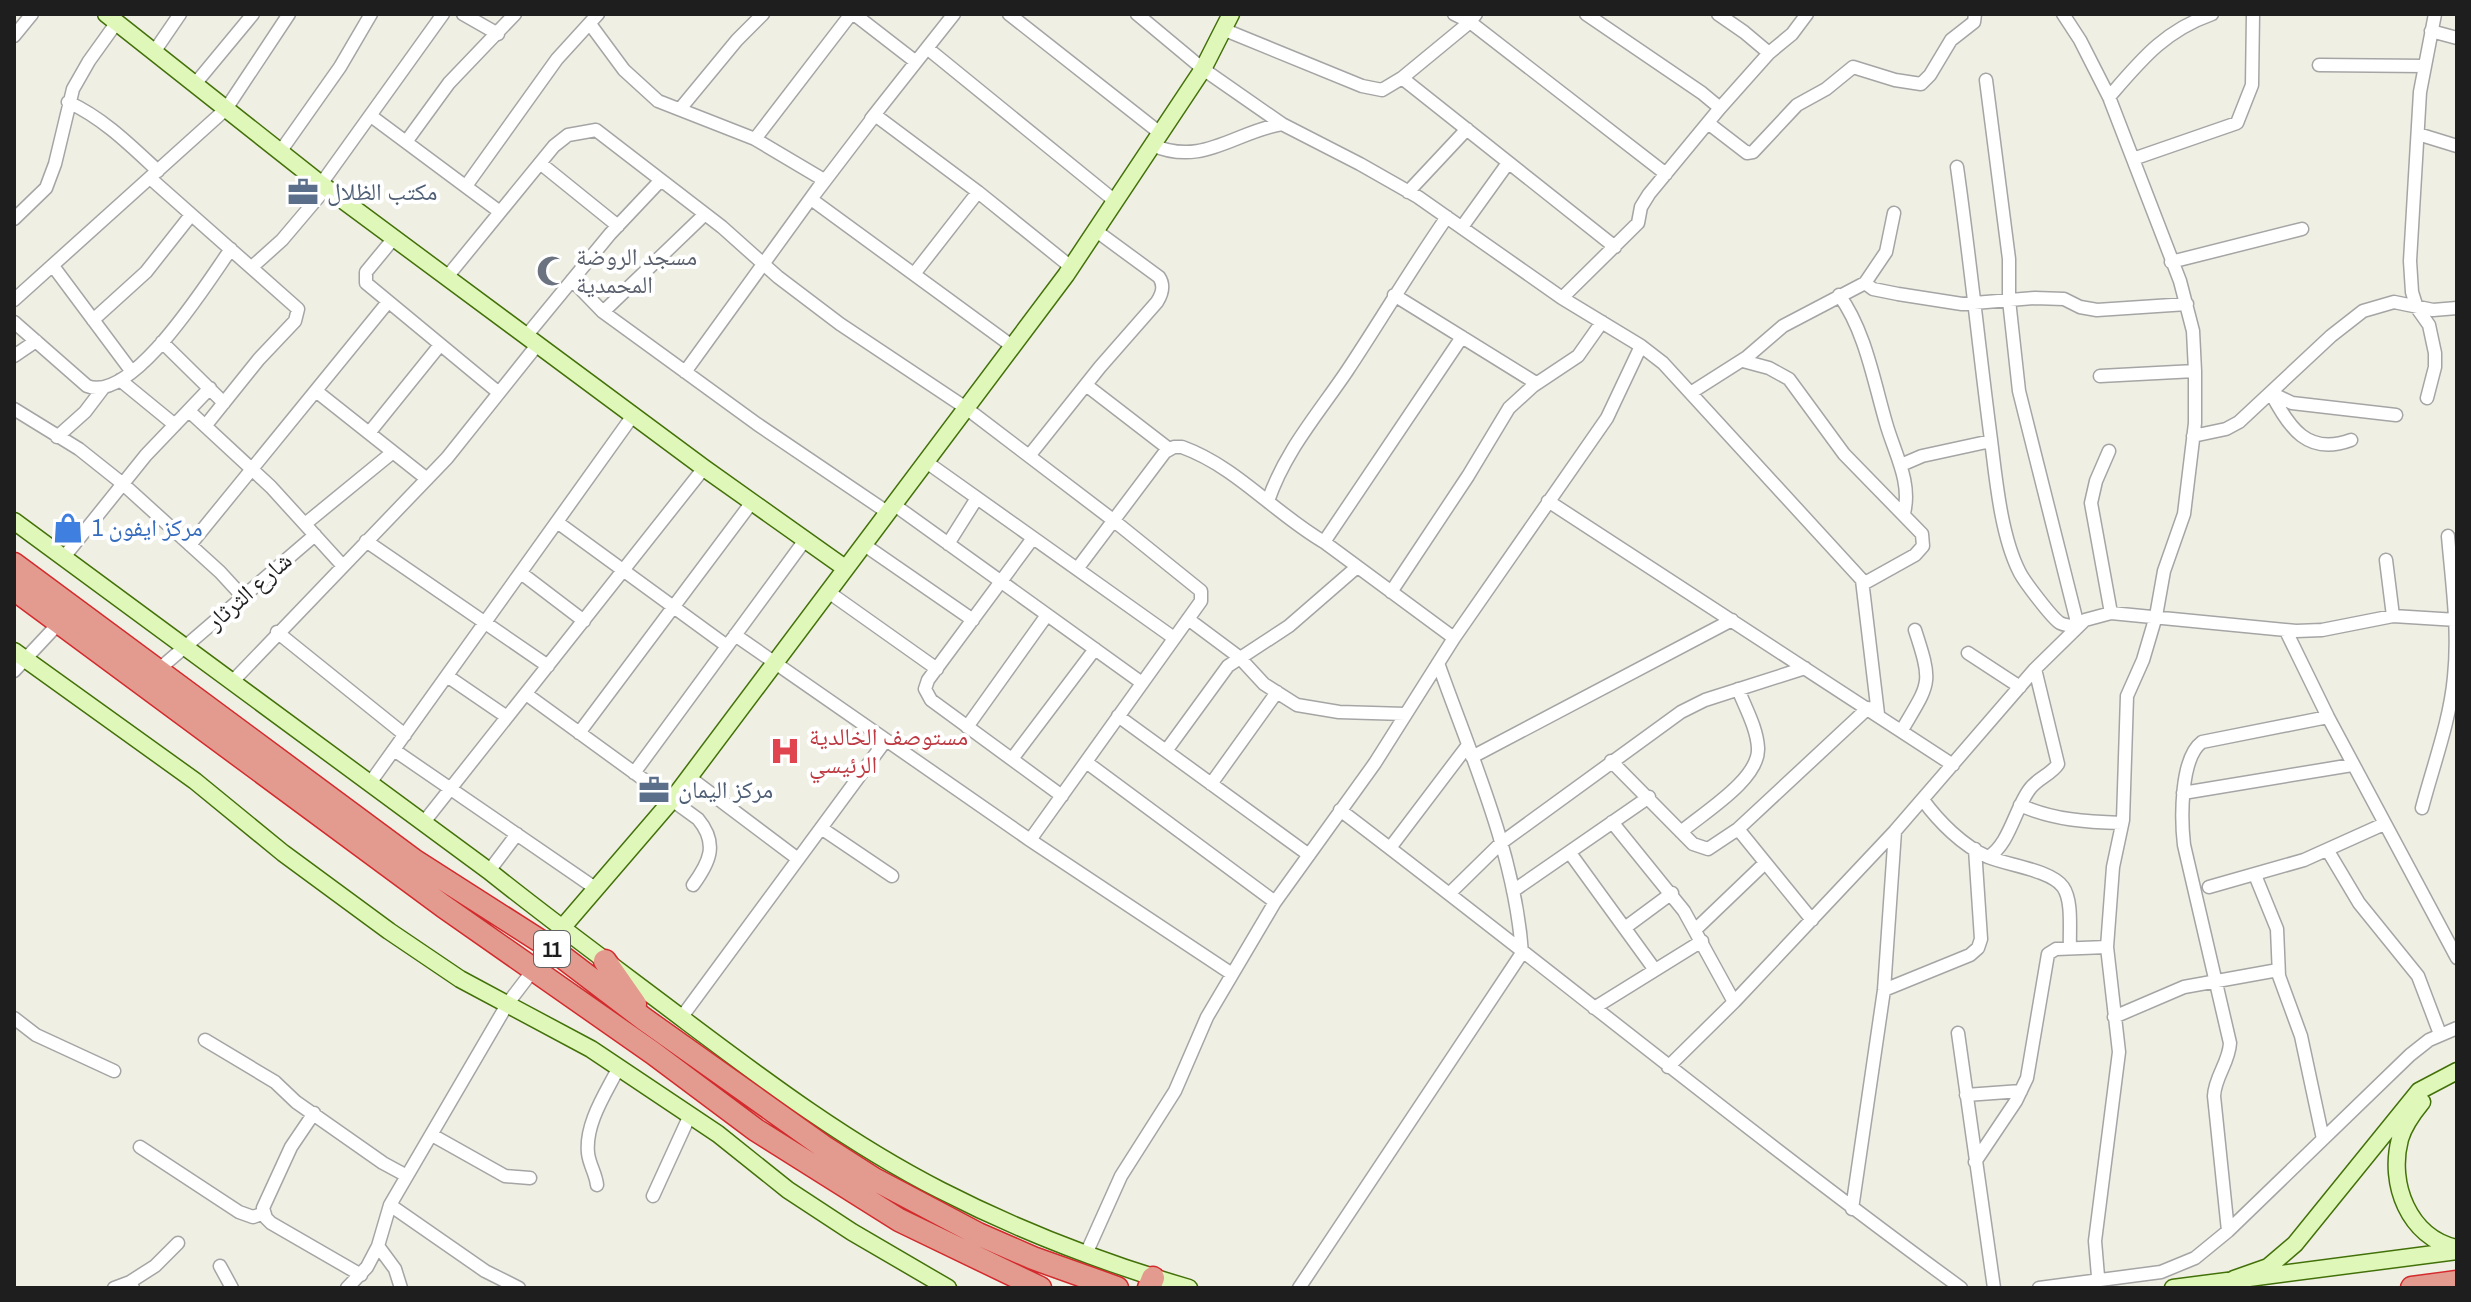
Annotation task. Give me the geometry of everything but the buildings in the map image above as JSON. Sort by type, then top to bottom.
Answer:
[{"type":"highway","name":"11","points":[[14,564],[415,861],[548,946],[644,1019],[824,1147],[874,1179],[978,1234],[1033,1258],[1117,1288]]},
{"type":"highway","name":"11","points":[[14,589],[443,906],[810,1165],[911,1226],[1040,1288]]},
{"type":"highway","points":[[605,961],[644,1019]]},
{"type":"highway","points":[[810,1165],[824,1147]]},
{"type":"highway","points":[[2412,1288],[2457,1282]]},
{"type":"main road","points":[[112,17],[324,186],[704,468],[845,568]]},
{"type":"main road","points":[[562,928],[672,800],[1071,267],[1203,69],[1228,22]]},
{"type":"main road","points":[[14,521],[424,822],[785,1094],[888,1161],[991,1215],[1151,1283],[1189,1288]]},
{"type":"main road","points":[[18,660],[195,781],[283,853],[460,979],[619,1067],[690,1115],[788,1190],[948,1288]]},
{"type":"main road","points":[[2451,1074],[2421,1102],[2401,1137],[2396,1159],[2397,1181],[2404,1203],[2415,1222],[2442,1245],[2457,1249]]},
{"type":"main road","points":[[2234,1279],[2268,1267],[2295,1244],[2408,1102],[2419,1091],[2451,1074]]},
{"type":"main road","points":[[2173,1288],[2457,1249]]},
{"type":"street","points":[[14,36],[32,14]]},
{"type":"street","points":[[154,52],[180,14]]},
{"type":"street","points":[[195,84],[253,14]]},
{"type":"street","points":[[14,300],[226,109],[289,14]]},
{"type":"street","points":[[280,152],[340,67],[371,14]]},
{"type":"street","points":[[252,267],[282,240],[324,186],[443,14]]},
{"type":"street","points":[[463,14],[498,34]]},
{"type":"street","points":[[406,142],[449,83],[515,14]]},
{"type":"street","points":[[680,109],[727,51],[763,14]]},
{"type":"street","points":[[755,139],[853,14],[916,62]]},
{"type":"street","points":[[685,372],[824,180],[954,14]]},
{"type":"street","points":[[1009,14],[1156,139],[1176,152],[1196,153],[1247,133],[1282,124]]},
{"type":"street","points":[[1137,14],[1203,69],[1282,124],[1408,192],[1663,363],[1854,569],[1863,584],[1873,711]]},
{"type":"street","points":[[1454,14],[1473,18],[1666,174]]},
{"type":"street","points":[[1586,14],[1720,108]]},
{"type":"street","points":[[1718,14],[1769,53]]},
{"type":"street","points":[[1562,298],[1638,223],[1641,207],[1649,194],[1720,108],[1769,53],[1792,34],[1807,14]]},
{"type":"street","points":[[1708,123],[1741,152],[1753,152],[1797,105],[1826,89],[1853,67],[1895,80],[1921,84],[1951,40],[1974,22],[1975,14]]},
{"type":"street","points":[[2063,14],[2109,97],[2187,304],[2193,331],[2195,371],[2193,436],[2184,514],[2164,571],[2156,616],[2143,660],[2127,696],[2122,823],[2113,867],[2107,947],[2119,1052],[2095,1241],[2098,1284]]},
{"type":"street","points":[[2109,97],[2142,59],[2171,33],[2212,14]]},
{"type":"street","points":[[2133,159],[2237,123],[2252,85],[2253,14]]},
{"type":"street","points":[[2427,398],[2435,367],[2435,353],[2429,325],[2417,308],[2412,292],[2410,261],[2420,92],[2435,14]]},
{"type":"street","points":[[14,219],[39,196],[50,179],[68,102],[112,17]]},
{"type":"street","points":[[1228,22],[1362,86],[1382,90],[1402,78],[1473,18]]},
{"type":"street","points":[[466,186],[557,59],[594,19],[639,86],[658,101],[755,139],[824,180]]},
{"type":"street","points":[[2431,31],[2457,38]]},
{"type":"street","points":[[927,48],[1115,201]]},
{"type":"street","points":[[2319,65],[2425,66]]},
{"type":"street","points":[[1402,78],[1615,247]]},
{"type":"street","points":[[1986,80],[2009,259],[2009,300],[2019,391],[2078,626]]},
{"type":"street","points":[[68,102],[124,139],[191,215],[298,309],[298,317],[206,425]]},
{"type":"street","points":[[875,115],[1071,267]]},
{"type":"street","points":[[811,199],[875,115]]},
{"type":"street","points":[[371,116],[500,212]]},
{"type":"street","points":[[1408,192],[1467,129]]},
{"type":"street","points":[[447,277],[561,139],[574,133],[596,130],[840,324],[966,408],[1201,591],[1201,601],[1030,840]]},
{"type":"street","points":[[2418,134],[2457,146]]},
{"type":"street","points":[[540,163],[618,226]]},
{"type":"street","points":[[1462,227],[1508,163]]},
{"type":"street","points":[[1957,167],[1976,305],[1980,370],[2002,510],[2019,572],[2054,618],[2066,625],[2078,626]]},
{"type":"street","points":[[232,682],[447,458],[499,393],[572,280],[660,181]]},
{"type":"street","points":[[914,274],[978,192]]},
{"type":"street","points":[[811,199],[1012,346]]},
{"type":"street","points":[[1692,392],[1743,361],[1783,326],[1865,283],[1886,252],[1894,213]]},
{"type":"street","points":[[93,320],[146,272],[191,215]]},
{"type":"street","points":[[603,312],[704,215]]},
{"type":"street","points":[[1268,501],[1282,465],[1297,440],[1447,217]]},
{"type":"street","points":[[2171,262],[2302,229]]},
{"type":"street","points":[[1029,456],[1157,302],[1163,287],[1159,277],[1095,230]]},
{"type":"street","points":[[394,238],[364,275],[369,288],[499,393]]},
{"type":"street","points":[[14,322],[87,386],[104,387],[132,372],[162,342],[231,249]]},
{"type":"street","points":[[53,266],[132,372]]},
{"type":"street","points":[[572,280],[603,312],[685,372],[948,544],[1142,683]]},
{"type":"street","points":[[1865,283],[1873,289],[1898,294],[1976,305],[2009,300],[2064,299],[2080,307],[2097,310],[2187,304]]},
{"type":"street","points":[[1394,295],[1536,383]]},
{"type":"street","points":[[1839,295],[1868,360],[1889,435],[1901,465],[1906,504],[1904,513]]},
{"type":"street","points":[[190,545],[388,302]]},
{"type":"street","points":[[2193,436],[2232,426],[2363,311],[2394,302],[2433,310],[2457,308]]},
{"type":"street","points":[[1391,592],[1509,408],[1536,383],[1578,356],[1602,322]]},
{"type":"street","points":[[1324,542],[1462,337]]},
{"type":"street","points":[[14,356],[36,341]]},
{"type":"street","points":[[162,342],[224,403]]},
{"type":"street","points":[[369,433],[440,345]]},
{"type":"street","points":[[1086,1254],[1121,1176],[1175,1091],[1207,1017],[1275,902],[1375,763],[1454,638],[1607,418],[1641,346]]},
{"type":"street","points":[[1743,361],[1769,368],[1789,379],[1844,454],[1922,534],[1924,543],[1921,549],[1863,584]]},
{"type":"street","points":[[2100,376],[2195,371]]},
{"type":"street","points":[[120,380],[175,425]]},
{"type":"street","points":[[1086,385],[1169,449]]},
{"type":"street","points":[[57,437],[85,412],[104,387]]},
{"type":"street","points":[[64,557],[123,484],[210,388]]},
{"type":"street","points":[[316,391],[427,479]]},
{"type":"street","points":[[2271,393],[2292,403],[2396,415]]},
{"type":"street","points":[[2271,393],[2295,430],[2312,443],[2324,446],[2351,440]]},
{"type":"street","points":[[189,411],[253,469],[342,565]]},
{"type":"street","points":[[14,428],[19,413],[89,456],[190,545],[243,597]]},
{"type":"street","points":[[370,783],[634,414]]},
{"type":"street","points":[[1901,465],[1932,453],[1991,441]]},
{"type":"street","points":[[1077,569],[1169,449],[1187,448],[1233,473],[1302,530],[1324,542],[1454,638]]},
{"type":"street","points":[[2109,451],[2096,481],[2091,503],[2111,613]]},
{"type":"street","points":[[305,524],[393,452]]},
{"type":"street","points":[[925,461],[1174,638]]},
{"type":"street","points":[[424,822],[704,468]]},
{"type":"street","points":[[948,544],[977,498]]},
{"type":"street","points":[[1548,501],[1953,765]]},
{"type":"street","points":[[579,733],[752,502]]},
{"type":"street","points":[[557,522],[674,606],[774,662],[1030,840],[1232,974]]},
{"type":"street","name":"شارع الثرثار","points":[[158,670],[315,535]]},
{"type":"street","points":[[2422,808],[2452,691],[2456,620],[2448,536]]},
{"type":"street","points":[[1033,538],[926,685],[927,695],[1062,796]]},
{"type":"street","points":[[634,773],[805,540]]},
{"type":"street","points":[[366,541],[548,666]]},
{"type":"street","points":[[863,544],[973,620]]},
{"type":"street","points":[[2386,560],[2393,616]]},
{"type":"street","points":[[1166,751],[1228,666],[1289,626],[1357,567]]},
{"type":"street","points":[[521,573],[584,621]]},
{"type":"street","points":[[827,591],[937,669]]},
{"type":"street","points":[[1668,1067],[1734,1002],[1895,831],[2035,669],[2078,626],[2093,616],[2111,613],[2156,616],[2286,631],[2322,630],[2393,616],[2456,620]]},
{"type":"street","points":[[967,727],[1047,615]]},
{"type":"street","points":[[1188,619],[1239,657],[1264,684],[1297,705],[1313,709],[1405,714]]},
{"type":"street","points":[[1390,848],[1470,751],[1732,620]]},
{"type":"street","points":[[18,660],[59,623]]},
{"type":"street","points":[[1902,730],[1927,683],[1928,671],[1915,630]]},
{"type":"street","points":[[2286,631],[2352,765],[2457,958]]},
{"type":"street","points":[[277,632],[405,735]]},
{"type":"street","points":[[1012,759],[1095,649]]},
{"type":"street","points":[[1968,653],[2020,687]]},
{"type":"street","points":[[1299,1288],[1522,953],[1513,891],[1501,843],[1438,663]]},
{"type":"street","points":[[1450,893],[1501,843],[1681,712],[1705,700],[1805,668]]},
{"type":"street","points":[[1988,857],[2000,845],[2032,784],[2058,764],[2035,669]]},
{"type":"street","points":[[447,676],[507,717]]},
{"type":"street","points":[[1681,832],[1746,778],[1755,764],[1757,740],[1738,689]]},
{"type":"street","points":[[1211,784],[1277,692]]},
{"type":"street","points":[[526,694],[698,819],[707,832],[710,858],[693,885]]},
{"type":"street","points":[[1611,761],[1696,847],[1704,849],[1716,846],[1738,829],[1873,711]]},
{"type":"street","points":[[1118,716],[1309,855]]},
{"type":"street","points":[[2228,1231],[2214,1096],[2230,1043],[2184,845],[2183,793],[2192,753],[2202,742],[2328,717]]},
{"type":"street","points":[[681,1018],[886,740]]},
{"type":"street","points":[[394,750],[595,888]]},
{"type":"street","points":[[1086,762],[1275,902]]},
{"type":"street","points":[[2183,793],[2352,765]]},
{"type":"street","points":[[689,777],[798,859]]},
{"type":"street","points":[[1513,891],[1649,797]]},
{"type":"street","points":[[1923,800],[1949,829],[1988,857],[2049,877],[2061,884],[2067,895],[2070,948]]},
{"type":"street","points":[[2020,805],[2051,816],[2095,823],[2122,823]]},
{"type":"street","points":[[1340,810],[1852,1209],[1961,1288]]},
{"type":"street","points":[[1612,822],[1672,893],[1734,1002]]},
{"type":"street","points":[[2209,887],[2328,851],[2384,824]]},
{"type":"street","points":[[821,828],[892,876]]},
{"type":"street","points":[[1738,829],[1812,920]]},
{"type":"street","points":[[1852,1209],[1884,990],[1895,831]]},
{"type":"street","points":[[489,871],[517,834]]},
{"type":"street","points":[[1884,990],[1970,955],[1978,948],[1981,933],[1975,849]]},
{"type":"street","points":[[2328,851],[2359,903],[2418,976],[2440,1034]]},
{"type":"street","points":[[1570,853],[1655,970]]},
{"type":"street","points":[[1594,1008],[1655,970],[1698,935],[1765,863]]},
{"type":"street","points":[[2255,875],[2277,929],[2278,970],[2301,1036],[2323,1139]]},
{"type":"street","points":[[1626,927],[1672,893]]},
{"type":"street","points":[[1975,1162],[2021,1091],[2031,1064],[2046,959],[2052,951],[2107,947]]},
{"type":"street","points":[[347,1288],[361,1275],[378,1246],[390,1205],[508,1003],[534,969]]},
{"type":"street","points":[[2114,1017],[2169,991],[2278,970]]},
{"type":"street","points":[[14,1018],[36,1035],[114,1071]]},
{"type":"street","points":[[2039,1288],[2098,1284],[2173,1269],[2195,1258],[2228,1231],[2410,1055],[2440,1034],[2457,1028]]},
{"type":"street","points":[[1958,1033],[1994,1288]]},
{"type":"street","points":[[205,1040],[275,1082],[296,1102],[383,1163],[407,1176]]},
{"type":"street","points":[[597,1185],[588,1157],[588,1142],[603,1098],[619,1067]]},
{"type":"street","points":[[1966,1095],[2021,1091]]},
{"type":"street","points":[[314,1113],[291,1147],[263,1208],[264,1213],[271,1223],[361,1275]]},
{"type":"street","points":[[653,1196],[690,1115]]},
{"type":"street","points":[[432,1135],[505,1176],[530,1178]]},
{"type":"street","points":[[140,1147],[239,1212],[253,1217],[264,1213]]},
{"type":"street","points":[[390,1205],[485,1271],[519,1288]]},
{"type":"street","points":[[114,1288],[132,1285],[178,1243]]},
{"type":"street","points":[[378,1246],[395,1269],[401,1288]]},
{"type":"street","points":[[220,1266],[232,1288]]},
{"type":"place","name":"مكتب الظلال","points":[[303,192]]},
{"type":"place","name":"مسجد الروضة المحمدية","points":[[552,271]]},
{"type":"place","name":"مركز ايفون 1","points":[[68,528]]},
{"type":"place","name":"مستوصف الخالدية الرئيسي","points":[[785,751]]},
{"type":"place","name":"مركز اليمان","points":[[654,790]]}]
